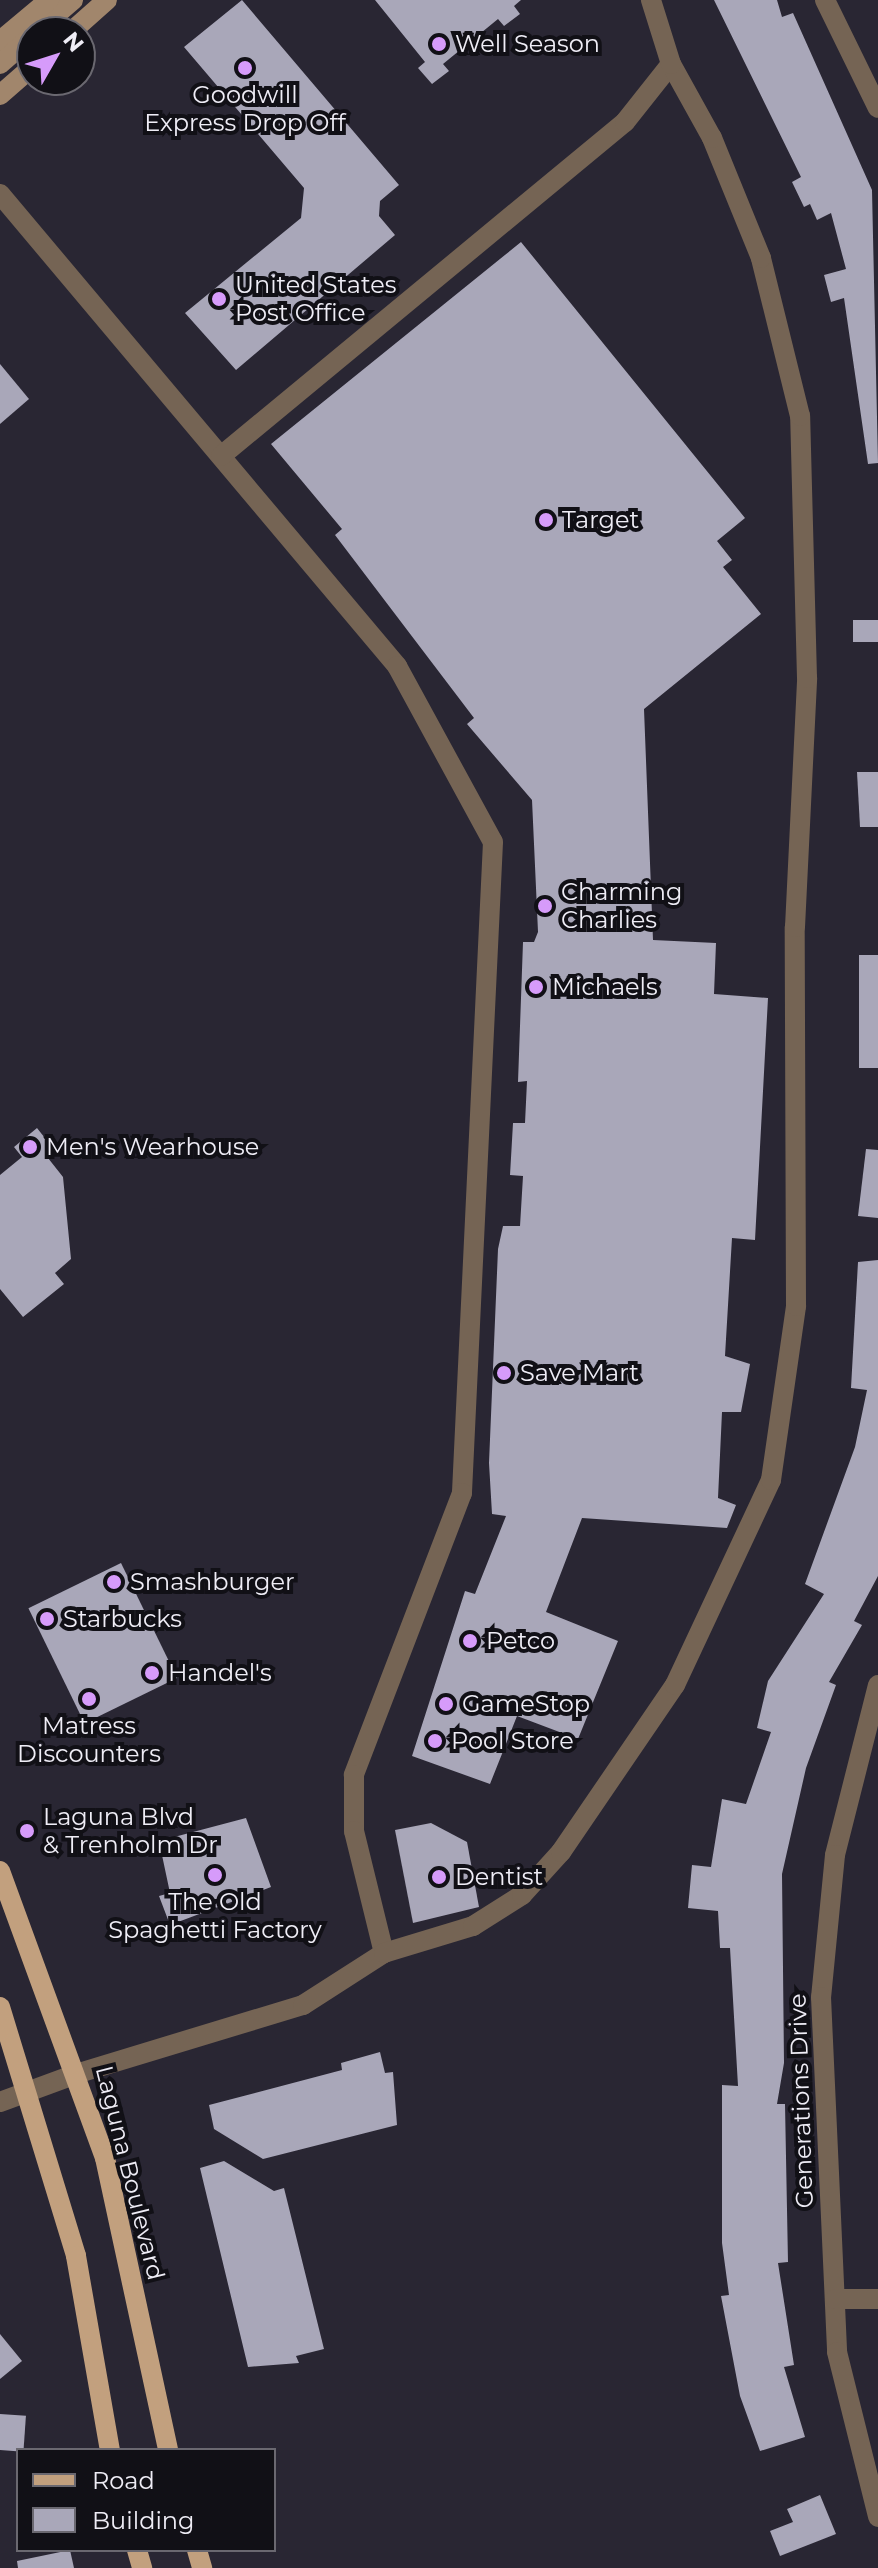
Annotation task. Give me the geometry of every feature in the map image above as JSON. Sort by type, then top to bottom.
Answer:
[{"type":"main road","points":[[2,36],[49,0]]},
{"type":"main road","points":[[55,16],[73,0]]},
{"type":"main road","points":[[89,16],[107,0]]},
{"type":"main road","points":[[0,64],[16,50]]},
{"type":"main road","points":[[0,95],[16,81]]},
{"type":"main road","name":"Laguna Boulevard","points":[[0,1871],[79,2073],[168,2448]]},
{"type":"main road","points":[[0,2007],[76,2256],[110,2448]]},
{"type":"street","points":[[0,2102],[79,2073],[303,2005],[384,1953],[473,1926],[522,1895],[561,1852],[696,1648],[782,1438],[796,1306],[795,958],[807,678],[800,416],[780,316],[738,195],[671,64],[651,0]]},
{"type":"street","points":[[825,0],[878,108]]},
{"type":"street","points":[[221,456],[625,122],[671,64]]},
{"type":"street","points":[[0,194],[410,685],[477,803],[495,859],[462,1493],[354,1775],[354,1831],[384,1953]]},
{"type":"street","name":"Generations Drive","points":[[878,1685],[872,1720],[835,1855],[821,1997],[835,2299],[845,2405],[878,2517]]},
{"type":"street","points":[[835,2299],[878,2299]]},
{"type":"building","points":[[242,0],[399,185],[380,201],[379,216],[395,235],[236,370],[185,313],[301,218],[304,188],[184,47]]},
{"type":"building","name":"Well Season","points":[[375,0],[521,0],[514,6],[520,14],[504,26],[498,19],[443,64],[449,71],[432,84],[418,68],[425,62]]},
{"type":"building","points":[[714,0],[777,0],[782,17],[793,13],[872,190],[878,463],[868,464],[844,298],[831,302],[824,275],[846,269],[831,213],[817,220],[810,204],[804,207],[792,182],[801,177]]},
{"type":"building","points":[[521,242],[745,518],[717,541],[732,560],[723,567],[761,614],[644,709],[653,940],[716,943],[714,994],[768,998],[755,1240],[732,1238],[725,1356],[750,1364],[741,1412],[722,1412],[718,1498],[736,1505],[727,1528],[582,1518],[546,1612],[618,1641],[578,1739],[517,1716],[490,1784],[412,1756],[465,1591],[475,1594],[506,1516],[492,1514],[489,1463],[498,1249],[503,1226],[520,1226],[523,1176],[510,1175],[513,1123],[525,1123],[527,1081],[518,1082],[523,942],[534,942],[538,932],[532,800],[467,724],[474,718],[335,535],[342,529],[271,444]]},
{"type":"building","points":[[0,364],[29,399],[0,424]]},
{"type":"building","points":[[853,620],[878,620],[878,642],[853,642]]},
{"type":"building","points":[[857,772],[878,772],[878,827],[860,827]]},
{"type":"building","points":[[859,955],[878,955],[878,1068],[859,1068]]},
{"type":"building","points":[[37,1128],[56,1152],[48,1158],[63,1177],[71,1259],[55,1273],[64,1284],[23,1317],[0,1289],[0,1175],[22,1157],[14,1147]]},
{"type":"building","points":[[866,1149],[878,1150],[878,1218],[858,1216]]},
{"type":"building","points":[[878,1260],[878,1576],[854,1621],[862,1625],[829,1682],[836,1685],[806,1768],[782,1874],[784,2063],[777,2104],[785,2104],[788,2262],[778,2263],[794,2365],[784,2367],[805,2437],[760,2451],[740,2396],[721,2296],[729,2295],[722,2243],[722,2085],[738,2086],[730,1948],[720,1948],[718,1911],[688,1908],[692,1865],[711,1867],[722,1799],[746,1804],[771,1732],[757,1728],[768,1681],[824,1594],[805,1584],[855,1447],[867,1390],[851,1388],[858,1262]]},
{"type":"building","points":[[121,1563],[177,1678],[85,1723],[28,1608]]},
{"type":"building","name":"The Old Spaghetti Factory","points":[[246,1818],[271,1887],[170,1925],[159,1896],[170,1893],[159,1841]]},
{"type":"building","name":"Dentist","points":[[431,1823],[467,1842],[479,1907],[413,1923],[395,1830]]},
{"type":"building","points":[[380,2052],[385,2073],[393,2072],[397,2125],[263,2159],[214,2129],[209,2105],[342,2070],[341,2063]]},
{"type":"building","points":[[224,2161],[274,2191],[284,2188],[324,2349],[296,2356],[299,2363],[248,2367],[200,2168]]},
{"type":"building","points":[[0,2334],[22,2361],[0,2379]]},
{"type":"building","points":[[0,2414],[26,2416],[24,2448],[16,2448],[16,2451],[0,2450]]},
{"type":"building","points":[[820,2495],[836,2534],[780,2556],[770,2531],[793,2522],[787,2509]]},
{"type":"building","points":[[70,2552],[74,2568],[18,2568],[17,2561]]},
{"type":"place","name":"Well Season","points":[[439,44]]},
{"type":"place","name":"Goodwill Express Drop Off","points":[[245,68]]},
{"type":"place","name":"United States Post Office","points":[[219,299]]},
{"type":"place","name":"Target","points":[[546,520]]},
{"type":"place","name":"Charming Charlies","points":[[545,906]]},
{"type":"place","name":"Michaels","points":[[536,987]]},
{"type":"place","name":"Men's Wearhouse","points":[[30,1147]]},
{"type":"place","name":"Save Mart","points":[[504,1373]]},
{"type":"place","name":"Smashburger","points":[[114,1582]]},
{"type":"place","name":"Starbucks","points":[[47,1619]]},
{"type":"place","name":"Petco","points":[[470,1641]]},
{"type":"place","name":"Handel's","points":[[152,1673]]},
{"type":"place","name":"Matress Discounters","points":[[89,1699]]},
{"type":"place","name":"GameStop","points":[[446,1704]]},
{"type":"place","name":"Pool Store","points":[[435,1741]]},
{"type":"place","name":"Laguna Blvd & Trenholm Dr","points":[[27,1831]]},
{"type":"place","name":"The Old Spaghetti Factory","points":[[215,1875]]},
{"type":"place","name":"Dentist","points":[[439,1877]]}]
